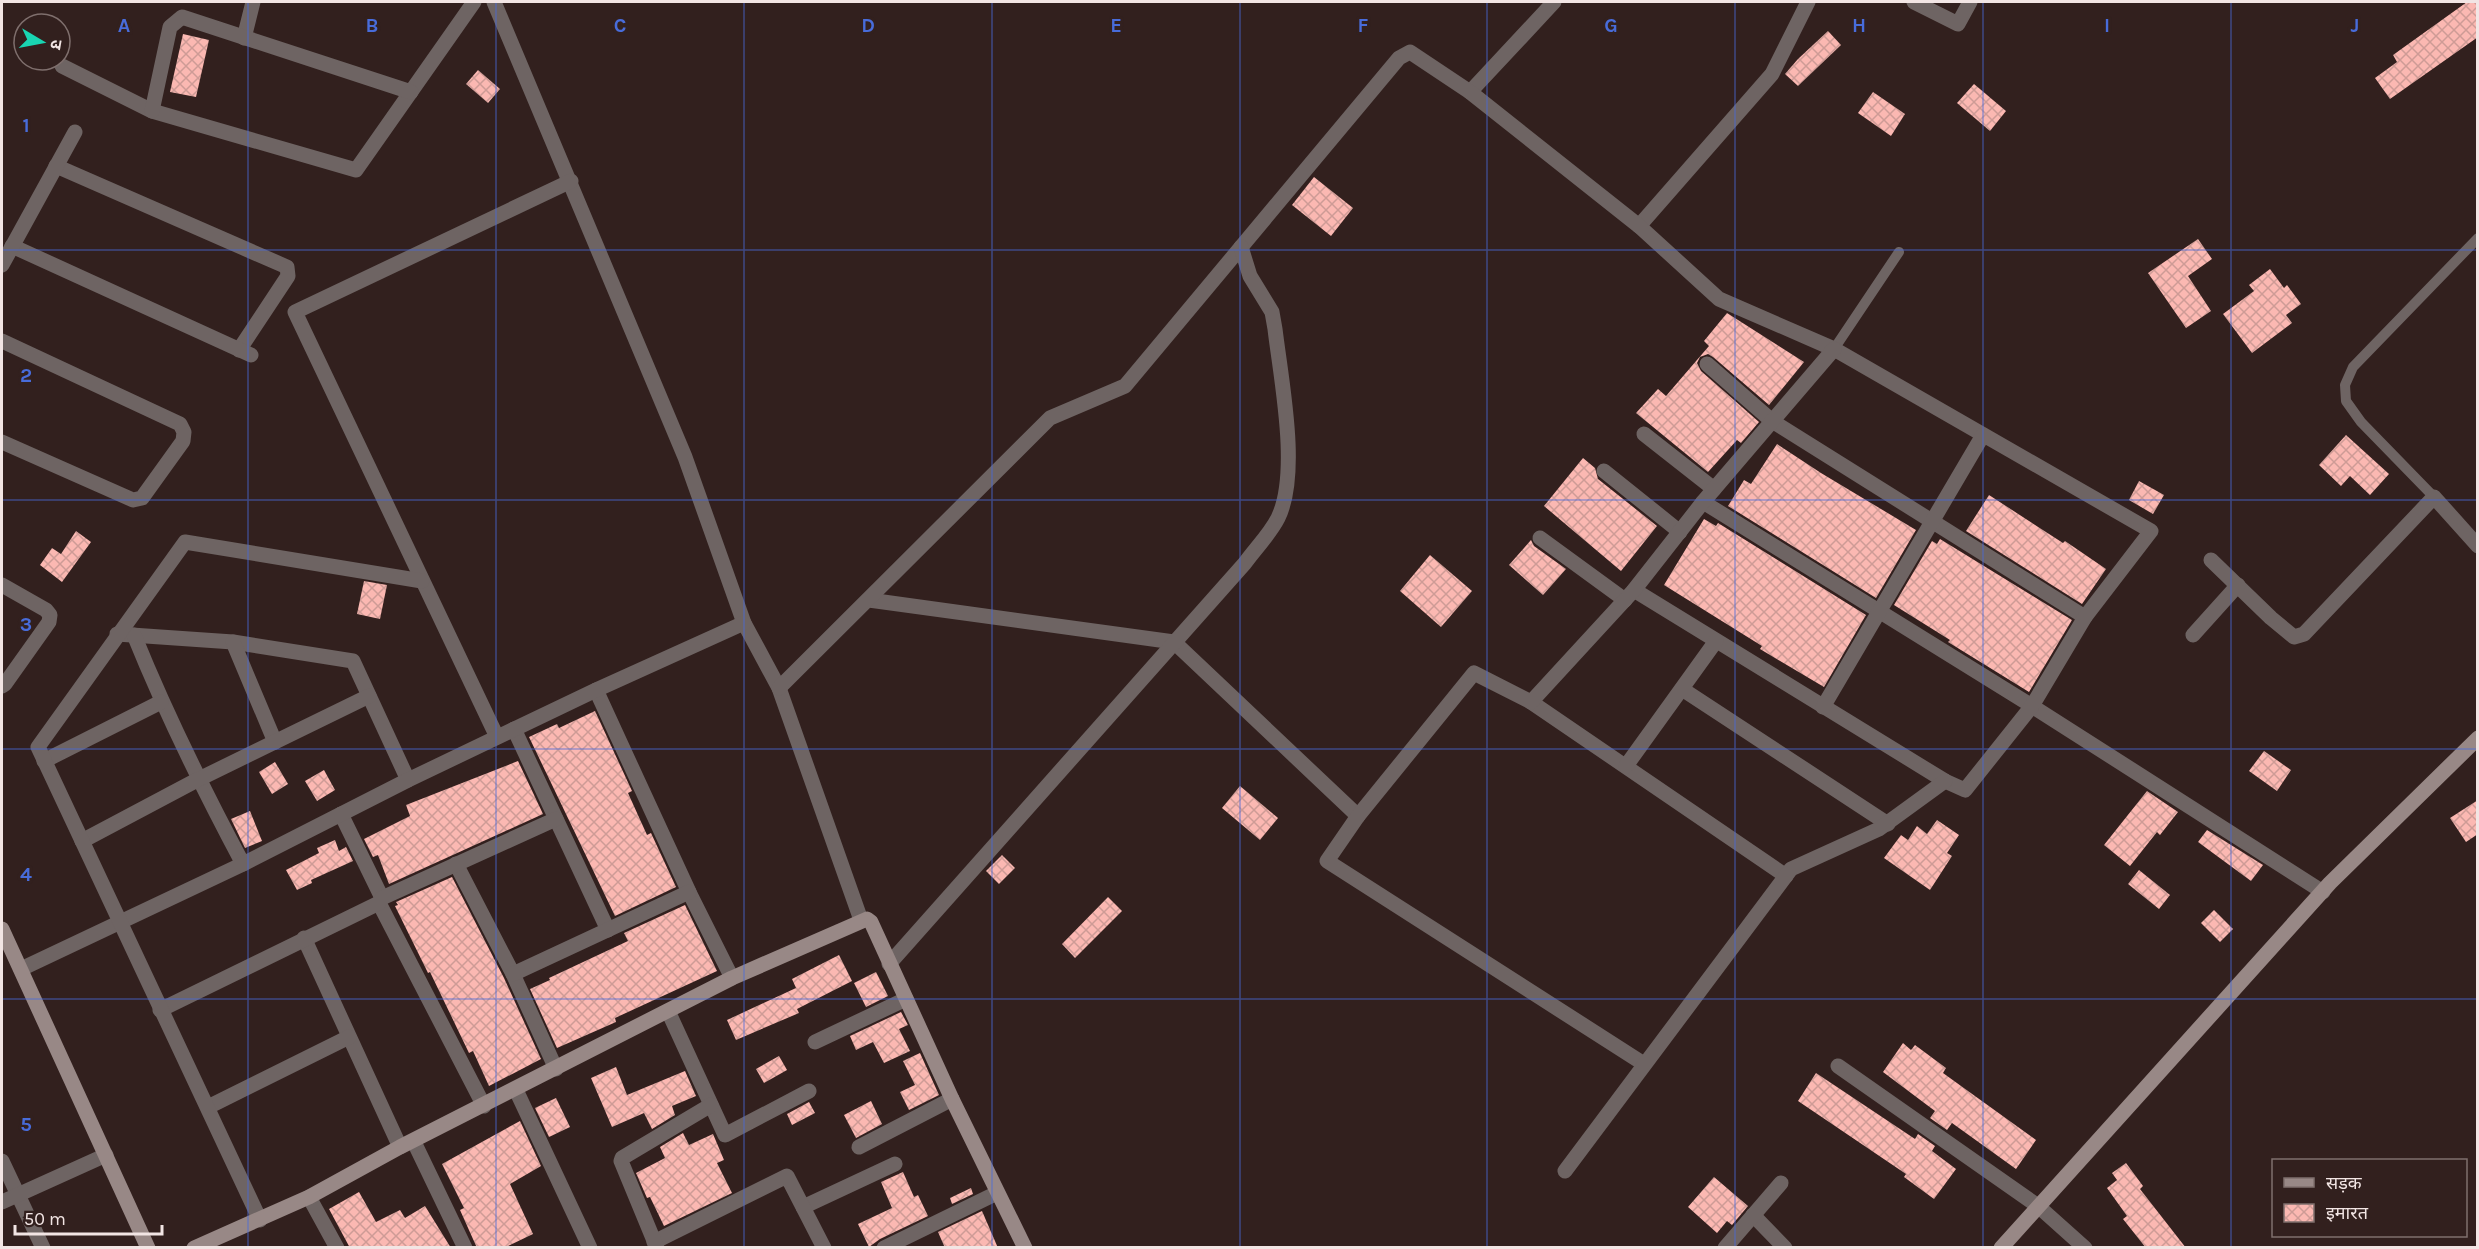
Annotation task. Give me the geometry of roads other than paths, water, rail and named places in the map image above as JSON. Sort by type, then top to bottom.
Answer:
[{"type":"street","points":[[244,38],[253,2]]},
{"type":"street","points":[[72,71],[152,111],[356,170],[474,2]]},
{"type":"street","points":[[494,2],[685,457],[744,623],[779,688],[861,920]]},
{"type":"street","points":[[1470,92],[1554,2]]},
{"type":"street","points":[[1639,226],[1773,74],[1808,2]]},
{"type":"street","points":[[1914,2],[1958,24],[1970,2]]},
{"type":"street","points":[[152,111],[170,27],[182,17],[411,92]]},
{"type":"street","points":[[779,688],[1050,418],[1125,387],[1405,54],[1410,52],[1470,92],[1639,226],[1719,299],[1834,349],[2151,531],[2085,617],[2032,706],[1968,788],[1960,789],[1716,641],[1629,595],[1540,538]]},
{"type":"street","points":[[2,265],[75,132]]},
{"type":"street","points":[[12,246],[245,352],[288,276],[287,267],[56,166]]},
{"type":"street","points":[[497,737],[295,312],[571,181]]},
{"type":"street","points":[[889,964],[1245,563],[1278,518],[1287,488],[1290,465],[1275,329],[1272,312],[1250,276],[1241,248]]},
{"type":"street","points":[[2,341],[180,424],[184,432],[183,441],[142,498],[133,500],[2,442]]},
{"type":"street","points":[[1532,702],[1629,595],[1703,502],[1834,349]]},
{"type":"street","points":[[1707,364],[1772,421],[1931,523],[2085,617]]},
{"type":"street","points":[[1644,434],[1714,489]]},
{"type":"street","points":[[1823,707],[1983,435]]},
{"type":"street","points":[[1604,471],[1680,532]]},
{"type":"street","points":[[2211,560],[2294,637],[2304,634],[2434,497],[2478,546]]},
{"type":"street","points":[[1703,502],[2032,706],[2323,892]]},
{"type":"street","points":[[260,1220],[38,747],[185,542],[422,581]]},
{"type":"street","points":[[2,585],[46,610],[50,615],[49,622],[2,686]]},
{"type":"street","points":[[2193,635],[2238,585]]},
{"type":"street","points":[[869,600],[1174,642],[1358,816]]},
{"type":"street","points":[[21,969],[243,864],[497,737],[744,623]]},
{"type":"street","points":[[117,634],[233,642],[353,661],[408,780]]},
{"type":"street","points":[[134,635],[161,702],[197,780],[243,864]]},
{"type":"street","points":[[1626,766],[1716,641]]},
{"type":"street","points":[[233,642],[275,742]]},
{"type":"street","points":[[1644,1064],[1327,861],[1358,816],[1474,673],[1532,702],[1786,876]]},
{"type":"street","points":[[1682,689],[1888,824]]},
{"type":"street","points":[[596,690],[689,892],[732,978]]},
{"type":"street","points":[[82,841],[197,780],[369,696]]},
{"type":"street","points":[[44,761],[161,702]]},
{"type":"street","points":[[514,729],[608,930]]},
{"type":"street","points":[[2001,1248],[2323,892],[2478,738]]},
{"type":"street","points":[[1565,1171],[1791,869],[1888,824],[1945,781]]},
{"type":"street","points":[[341,814],[380,900],[484,1106]]},
{"type":"street","points":[[160,1010],[380,900],[556,819]]},
{"type":"street","points":[[456,864],[513,974],[556,1069]]},
{"type":"street","points":[[513,974],[689,892]]},
{"type":"street","points":[[194,1248],[218,1243],[732,978],[867,919],[871,922],[952,1099],[1024,1248]]},
{"type":"street","points":[[2,928],[148,1248]]},
{"type":"street","points":[[304,938],[350,1036],[407,1145],[465,1248]]},
{"type":"street","points":[[815,1042],[906,999]]},
{"type":"street","points":[[668,1011],[725,1135],[809,1091]]},
{"type":"street","points":[[208,1107],[350,1036]]},
{"type":"street","points":[[1838,1066],[2038,1206],[2085,1248]]},
{"type":"street","points":[[516,1090],[590,1248]]},
{"type":"street","points":[[859,1147],[952,1099]]},
{"type":"street","points":[[711,1105],[622,1158],[621,1161],[656,1245],[787,1176],[824,1248]]},
{"type":"street","points":[[2,1202],[106,1155]]},
{"type":"street","points":[[2,1161],[16,1195],[43,1248]]},
{"type":"street","points":[[803,1207],[894,1164]]},
{"type":"street","points":[[1725,1248],[1780,1183]]},
{"type":"street","points":[[884,1248],[911,1242],[997,1193]]},
{"type":"street","points":[[309,1197],[337,1248]]},
{"type":"street","points":[[1753,1215],[1785,1248]]},
{"type":"lane","points":[[2434,497],[2361,422],[2346,401],[2345,385],[2353,367],[2478,238]]},
{"type":"lane","points":[[1834,349],[1899,252]]}]
